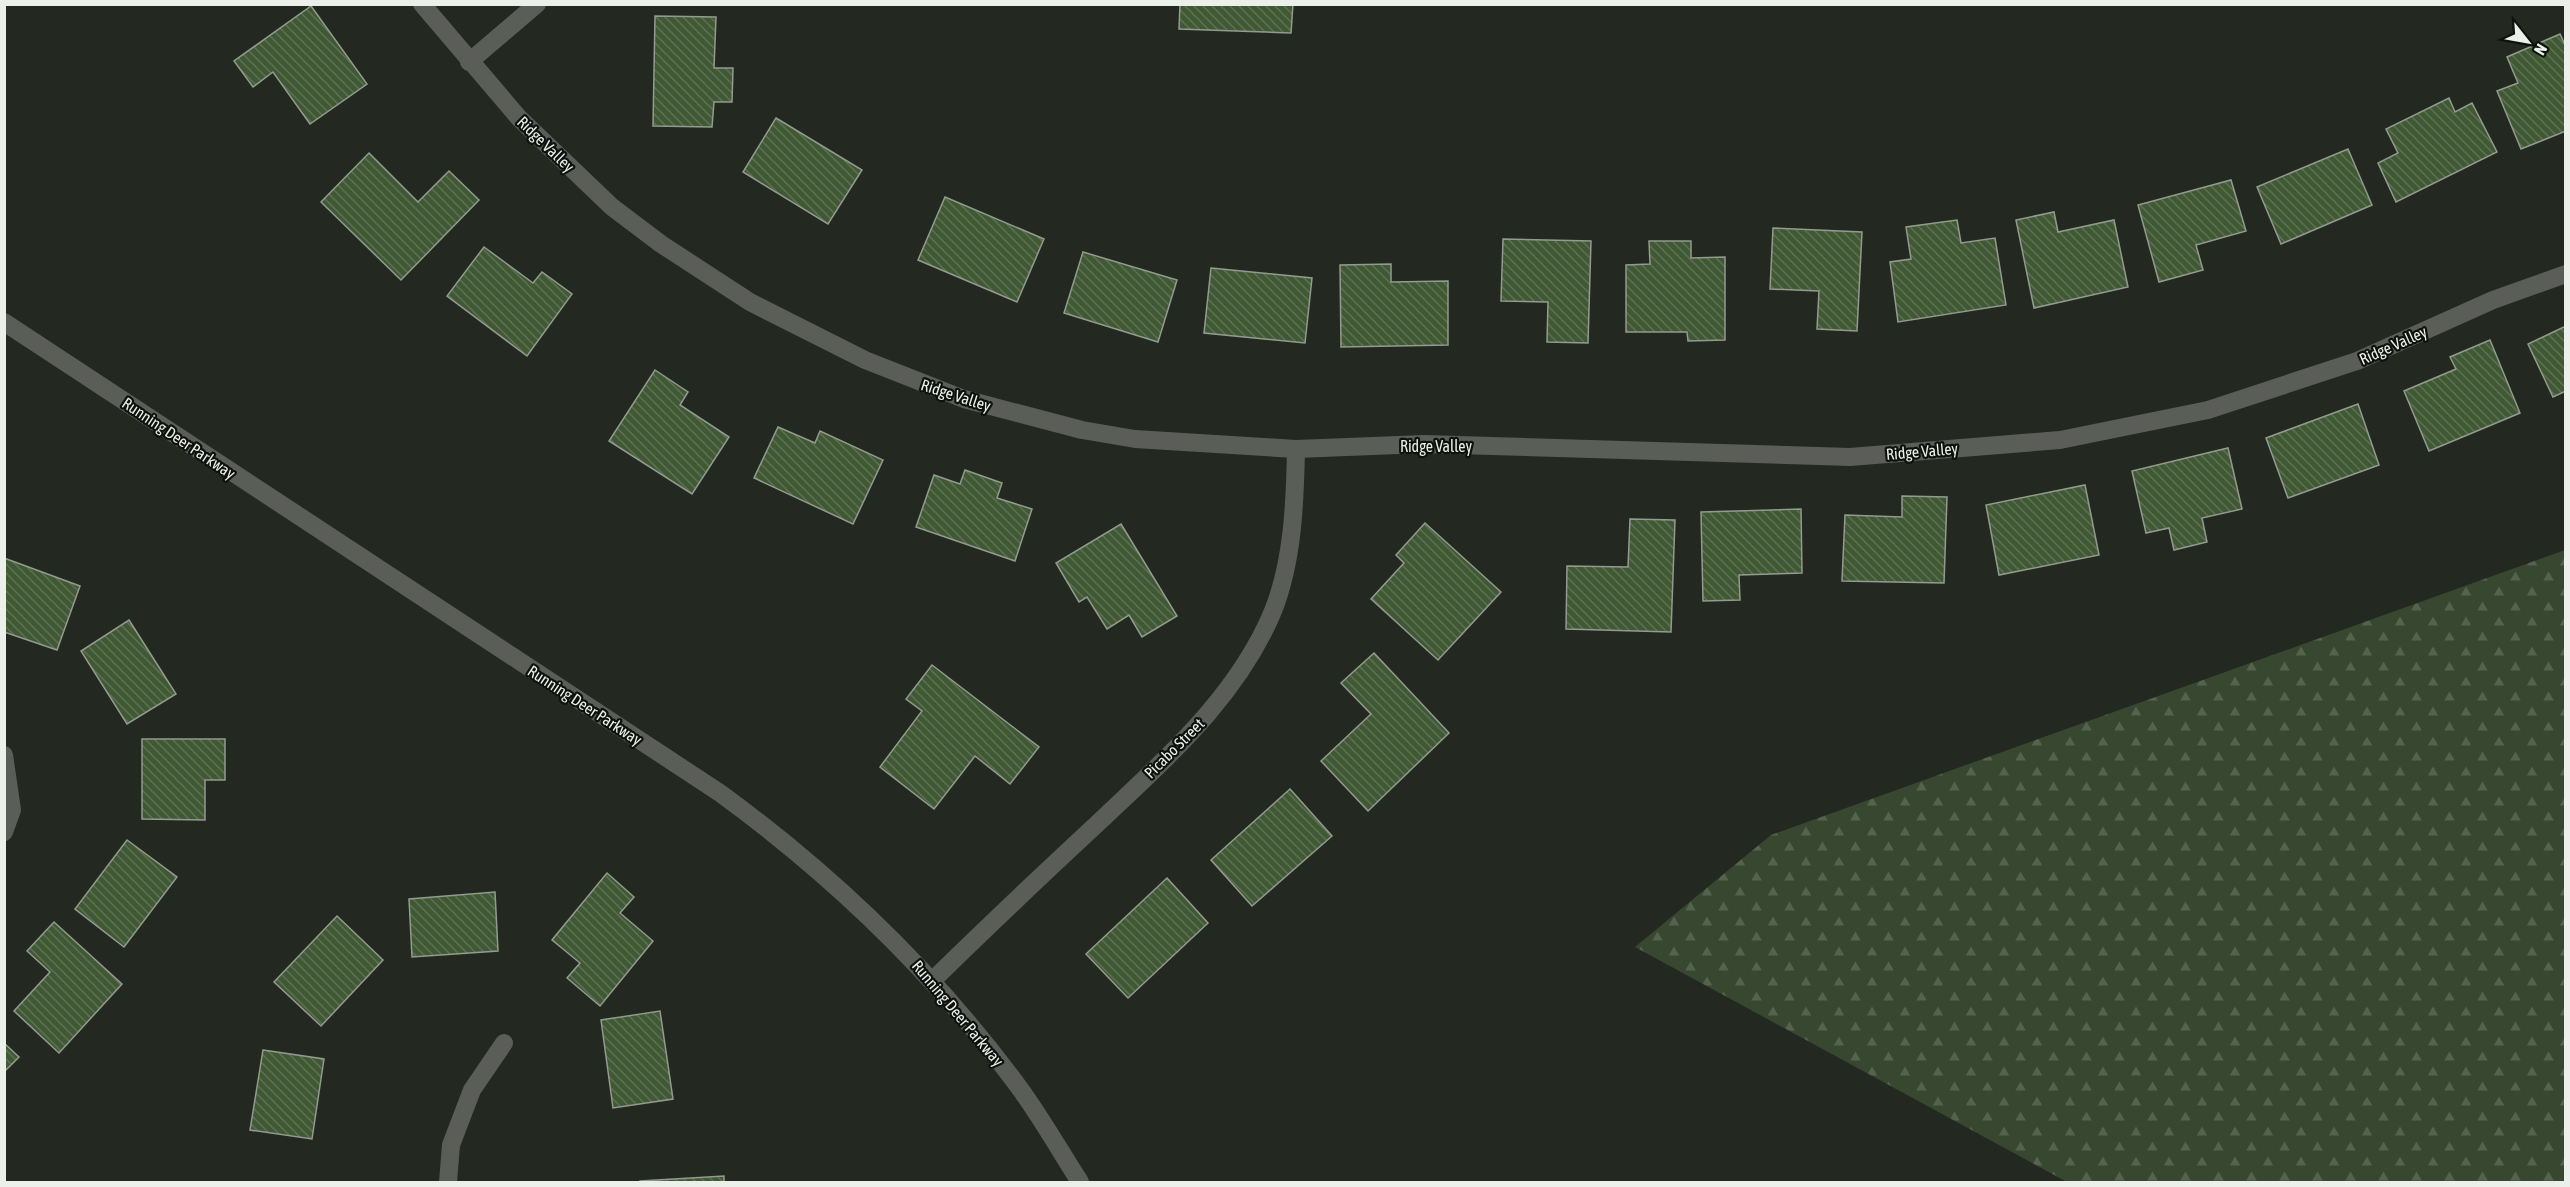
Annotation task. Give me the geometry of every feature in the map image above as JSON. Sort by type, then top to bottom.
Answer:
[{"type":"street","name":"Ridge Valley","points":[[422,4],[519,118],[612,207],[661,244],[750,302],[865,360],[964,399],[1082,430],[1167,442],[1296,449],[1424,444],[1850,457],[2060,440],[2208,410],[2358,361],[2493,300],[2565,274]]},
{"type":"street","points":[[469,62],[537,4]]},
{"type":"street","name":"Running Deer Parkway","points":[[4,322],[720,793],[764,825],[850,897],[933,980],[1020,1088],[1080,1182]]},
{"type":"street","name":"Picabo Street","points":[[933,980],[1165,759],[1225,694],[1258,643],[1274,609],[1285,569],[1295,498],[1296,449]]},
{"type":"street","points":[[4,755],[12,810],[4,831]]},
{"type":"street","points":[[448,1182],[451,1145],[472,1090],[504,1043]]},
{"type":"green space","points":[[2565,550],[2565,1182],[2067,1182],[1635,947],[1771,835]]},
{"type":"building","points":[[1180,4],[1293,4],[1291,33],[1179,29]]},
{"type":"building","points":[[311,6],[367,84],[310,124],[273,72],[253,87],[234,61]]},
{"type":"building","points":[[655,16],[716,17],[714,68],[733,68],[732,102],[714,102],[712,127],[653,126]]},
{"type":"building","points":[[2560,34],[2566,47],[2566,131],[2521,149],[2497,91],[2518,83],[2507,57]]},
{"type":"building","points":[[2449,98],[2455,112],[2472,103],[2497,152],[2396,202],[2378,163],[2398,153],[2386,129]]},
{"type":"building","points":[[776,118],[862,170],[828,224],[743,172]]},
{"type":"building","points":[[2348,149],[2372,205],[2281,244],[2257,187]]},
{"type":"building","points":[[369,153],[418,202],[449,171],[479,200],[401,280],[321,202]]},
{"type":"building","points":[[2231,180],[2246,231],[2196,245],[2203,270],[2159,282],[2138,205]]},
{"type":"building","points":[[945,197],[1044,239],[1017,302],[918,260]]},
{"type":"building","points":[[2054,212],[2058,232],[2114,220],[2128,287],[2034,308],[2016,220]]},
{"type":"building","points":[[1957,220],[1961,243],[1995,238],[2006,305],[1898,322],[1890,262],[1911,259],[1906,227]]},
{"type":"building","points":[[1773,228],[1862,232],[1857,331],[1817,329],[1819,291],[1770,289]]},
{"type":"building","points":[[1503,239],[1591,241],[1588,343],[1547,342],[1548,302],[1501,301]]},
{"type":"building","points":[[1649,241],[1691,241],[1691,258],[1725,257],[1725,340],[1688,341],[1687,332],[1626,332],[1626,265],[1650,264]]},
{"type":"building","points":[[484,247],[533,283],[542,272],[572,294],[527,356],[447,296]]},
{"type":"building","points":[[1083,252],[1177,280],[1158,342],[1064,313]]},
{"type":"building","points":[[1391,264],[1391,282],[1448,281],[1448,345],[1341,347],[1340,265]]},
{"type":"building","points":[[1211,268],[1312,278],[1305,343],[1204,333]]},
{"type":"building","points":[[2566,326],[2566,391],[2553,397],[2528,344]]},
{"type":"building","points":[[2490,340],[2520,413],[2429,451],[2404,391],[2456,369],[2450,357]]},
{"type":"building","points":[[655,370],[688,392],[680,405],[729,437],[692,494],[609,441]]},
{"type":"building","points":[[2358,404],[2379,465],[2288,498],[2266,438]]},
{"type":"building","points":[[778,427],[815,443],[820,431],[883,460],[853,524],[754,478]]},
{"type":"building","points":[[2228,448],[2242,509],[2202,518],[2207,542],[2174,550],[2169,528],[2146,533],[2132,471]]},
{"type":"building","points":[[965,470],[1002,483],[997,498],[1032,509],[1015,561],[916,527],[934,475],[960,484]]},
{"type":"building","points":[[2085,485],[2099,555],[1999,575],[1986,505]]},
{"type":"building","points":[[1902,496],[1947,497],[1944,583],[1842,581],[1845,515],[1902,517]]},
{"type":"building","points":[[1801,509],[1802,573],[1739,575],[1740,600],[1703,601],[1701,512]]},
{"type":"building","points":[[1630,519],[1675,520],[1671,632],[1566,629],[1567,566],[1628,567]]},
{"type":"building","points":[[1425,523],[1501,592],[1438,660],[1371,599],[1404,563],[1396,555]]},
{"type":"building","points":[[1121,524],[1177,616],[1142,637],[1129,615],[1107,629],[1087,597],[1079,602],[1056,563]]},
{"type":"building","points":[[4,558],[80,586],[57,650],[4,632]]},
{"type":"building","points":[[129,620],[176,694],[127,724],[81,651]]},
{"type":"building","points":[[1374,653],[1449,733],[1368,811],[1321,761],[1371,714],[1341,683]]},
{"type":"building","points":[[932,665],[1039,747],[1010,784],[975,756],[934,809],[880,767],[922,711],[906,699]]},
{"type":"building","points":[[142,739],[225,739],[225,780],[205,780],[205,820],[142,819]]},
{"type":"building","points":[[1290,789],[1332,836],[1252,906],[1211,860]]},
{"type":"building","points":[[127,840],[177,877],[124,947],[75,909]]},
{"type":"building","points":[[607,873],[634,897],[620,913],[653,941],[600,1006],[567,978],[580,963],[552,940]]},
{"type":"building","points":[[1167,878],[1208,923],[1128,998],[1086,954]]},
{"type":"building","points":[[495,892],[498,951],[412,957],[409,899]]},
{"type":"building","points":[[337,916],[383,960],[321,1026],[274,982]]},
{"type":"building","points":[[54,922],[122,984],[59,1053],[14,1011],[50,972],[27,951]]},
{"type":"building","points":[[660,1011],[673,1099],[613,1108],[601,1020]]},
{"type":"building","points":[[4,1043],[19,1057],[4,1072]]},
{"type":"building","points":[[263,1050],[324,1059],[312,1139],[250,1130]]},
{"type":"building","points":[[724,1176],[724,1182],[640,1182],[640,1181]]}]
